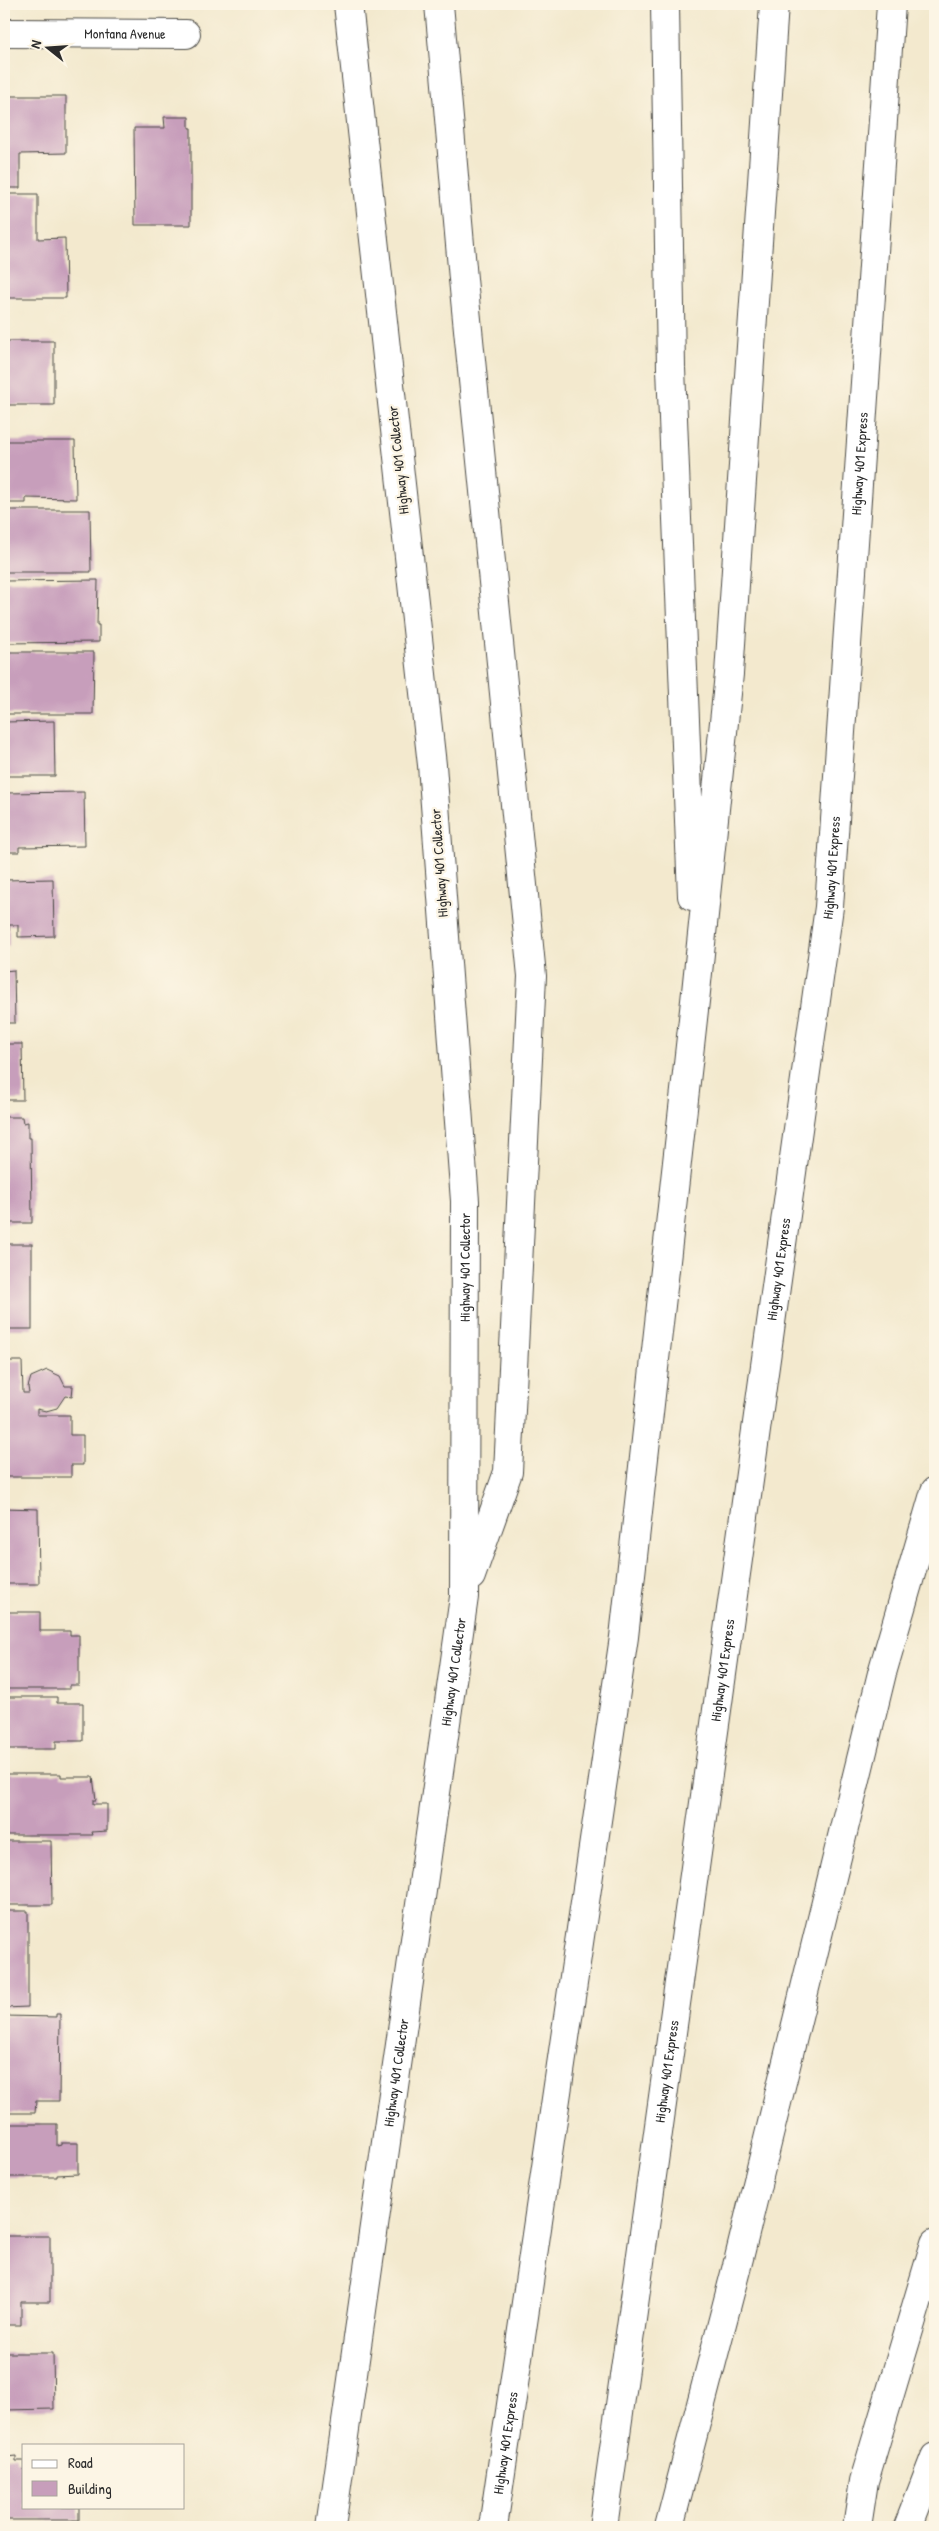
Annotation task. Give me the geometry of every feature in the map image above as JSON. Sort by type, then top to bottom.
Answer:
[{"type":"main road","name":"Highway 401 Collector","points":[[331,2527],[464,1597],[464,1201],[432,765],[348,4]]},
{"type":"main road","points":[[439,4],[463,279],[532,976],[508,1472],[464,1597]]},
{"type":"main road","points":[[666,4],[671,368],[696,992]]},
{"type":"main road","name":"Highway 401 Express","points":[[493,2527],[624,1638],[696,992],[729,674],[774,4]]},
{"type":"main road","name":"Highway 401 Express","points":[[604,2527],[829,907],[891,4]]},
{"type":"main road","name":"Montana Avenue","points":[[4,33],[186,34]]},
{"type":"main road","points":[[669,2527],[739,2258],[882,1673],[935,1491]]},
{"type":"main road","points":[[857,2527],[864,2482],[935,2243]]},
{"type":"main road","points":[[908,2527],[935,2457]]},
{"type":"building","points":[[4,96],[66,96],[66,153],[20,154],[20,188],[4,188]]},
{"type":"building","points":[[164,117],[189,117],[189,128],[191,128],[191,225],[135,225],[134,128],[165,128]]},
{"type":"building","points":[[4,194],[38,194],[38,239],[65,238],[66,298],[4,298]]},
{"type":"building","points":[[4,341],[54,341],[54,405],[4,405]]},
{"type":"building","points":[[4,441],[75,441],[76,499],[26,498],[26,503],[4,503]]},
{"type":"building","points":[[4,510],[90,510],[91,572],[4,572]]},
{"type":"building","points":[[98,580],[97,625],[99,625],[99,642],[4,643],[4,581]]},
{"type":"building","points":[[4,652],[94,652],[93,714],[4,714]]},
{"type":"building","points":[[54,721],[55,776],[4,776],[4,722]]},
{"type":"building","points":[[84,792],[85,846],[19,847],[19,852],[4,852],[4,793]]},
{"type":"building","points":[[53,879],[54,936],[18,937],[18,925],[9,925],[9,946],[4,946],[4,880]]},
{"type":"building","points":[[14,970],[15,1023],[4,1023],[4,971]]},
{"type":"building","points":[[4,1044],[22,1044],[23,1100],[4,1100]]},
{"type":"building","points":[[4,1117],[22,1117],[23,1123],[28,1122],[28,1138],[31,1138],[32,1223],[4,1223]]},
{"type":"building","points":[[4,1244],[32,1244],[32,1329],[4,1329]]},
{"type":"building","points":[[4,1361],[22,1361],[23,1393],[29,1393],[28,1387],[31,1377],[47,1370],[60,1376],[65,1386],[73,1386],[72,1397],[65,1396],[57,1408],[46,1411],[37,1409],[37,1415],[70,1415],[70,1435],[83,1435],[83,1465],[71,1465],[71,1477],[4,1477]]},
{"type":"building","points":[[4,1508],[38,1509],[39,1584],[4,1584]]},
{"type":"building","points":[[4,1612],[40,1612],[40,1631],[70,1631],[70,1635],[79,1635],[79,1685],[70,1685],[70,1689],[4,1689]]},
{"type":"building","points":[[4,1697],[57,1697],[57,1703],[83,1703],[83,1741],[56,1741],[56,1749],[4,1749]]},
{"type":"building","points":[[4,1774],[61,1774],[61,1777],[93,1777],[96,1800],[93,1800],[93,1804],[107,1804],[107,1831],[92,1832],[93,1835],[4,1835]]},
{"type":"building","points":[[4,1841],[51,1841],[52,1905],[4,1905]]},
{"type":"building","points":[[4,1911],[28,1911],[28,2007],[4,2008]]},
{"type":"building","points":[[56,2014],[60,2014],[59,2101],[36,2101],[35,2113],[4,2113],[4,2016],[56,2017]]},
{"type":"building","points":[[4,2124],[57,2124],[57,2146],[61,2145],[61,2143],[78,2143],[78,2174],[57,2175],[57,2177],[4,2177]]},
{"type":"building","points":[[4,2236],[50,2236],[50,2302],[21,2302],[21,2325],[4,2325]]},
{"type":"building","points":[[4,2353],[53,2353],[54,2409],[4,2410]]},
{"type":"building","points":[[16,2456],[16,2461],[22,2461],[22,2508],[79,2508],[79,2520],[4,2520],[4,2461],[6,2461],[6,2457]]}]
